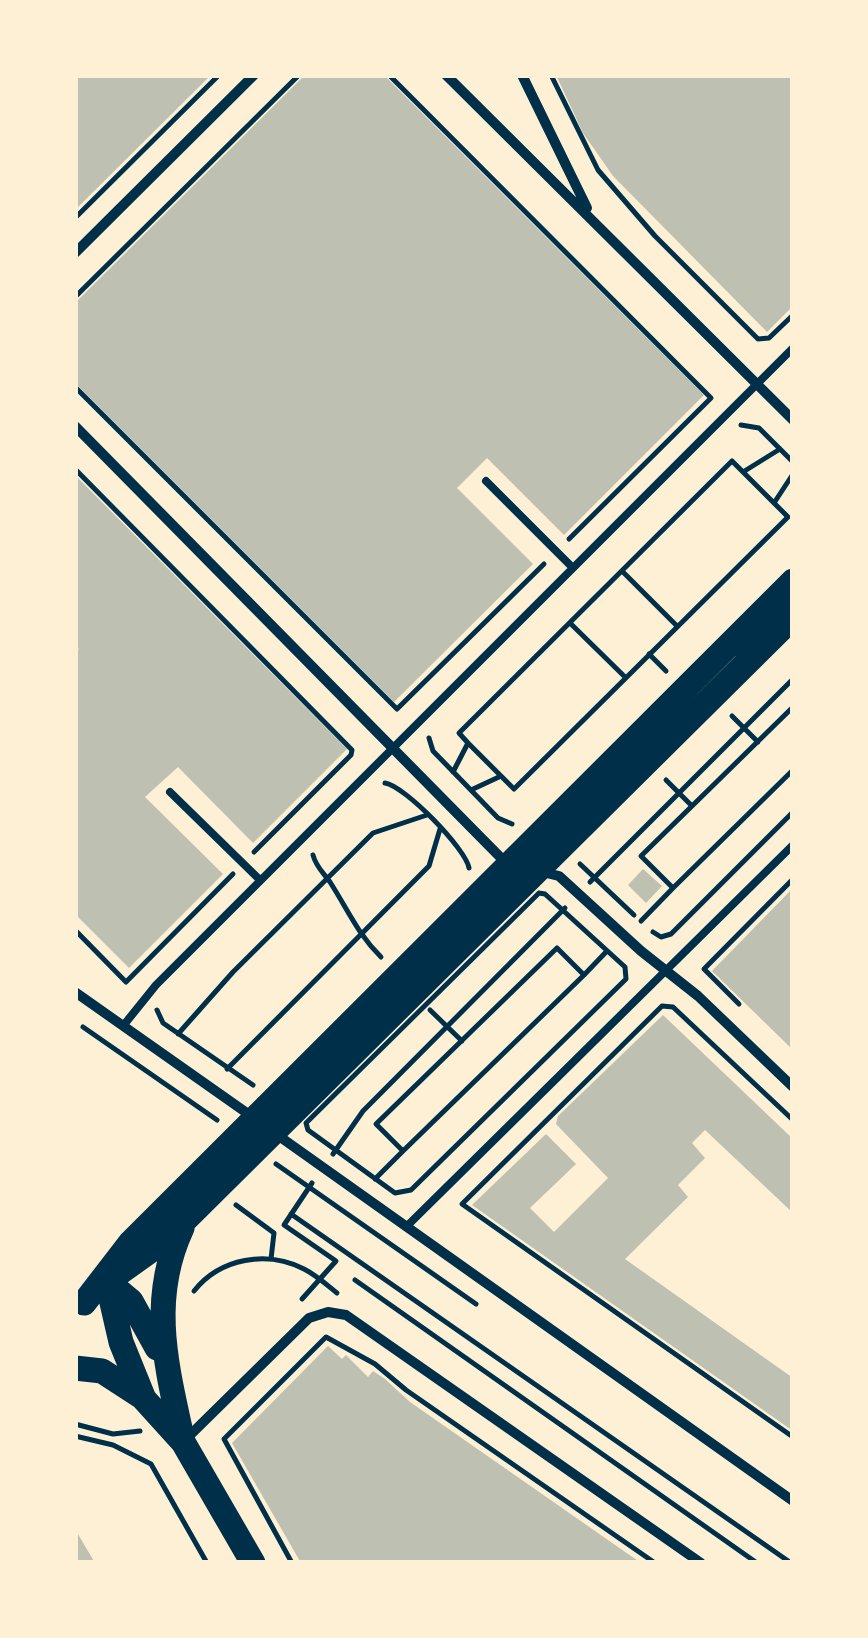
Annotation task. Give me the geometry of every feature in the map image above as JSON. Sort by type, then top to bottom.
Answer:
[{"type":"highway","points":[[80,1307],[185,1220],[506,871],[793,581]]},
{"type":"highway","points":[[80,1307],[131,1242],[265,1134],[506,871],[621,788],[793,618]]},
{"type":"highway","points":[[183,1442],[167,1374],[162,1330],[168,1264],[185,1220]]},
{"type":"highway","points":[[107,1281],[131,1301],[142,1318],[167,1374]]},
{"type":"highway","points":[[107,1281],[121,1342],[144,1400]]},
{"type":"highway","points":[[75,1368],[102,1371],[144,1400],[183,1442],[252,1563]]},
{"type":"street","points":[[75,253],[254,75]]},
{"type":"street","points":[[446,75],[793,420]]},
{"type":"street","points":[[522,75],[592,218]]},
{"type":"street","points":[[75,426],[393,747],[506,871],[559,876],[698,996],[793,1087]]},
{"type":"street","points":[[75,992],[265,1134],[406,1227],[793,1501]]},
{"type":"street","points":[[183,1442],[309,1318],[328,1312],[346,1314],[702,1563]]},
{"type":"lane","points":[[123,1026],[140,1001],[793,348]]},
{"type":"lane","points":[[486,481],[573,568]]},
{"type":"lane","points":[[724,668],[793,599]]},
{"type":"lane","points":[[621,788],[642,752]]},
{"type":"lane","points":[[170,792],[260,880]]},
{"type":"lane","points":[[406,1227],[793,845]]},
{"type":"lane","points":[[458,931],[506,871]]},
{"type":"lane","points":[[107,1281],[154,1234]]},
{"type":"path","points":[[75,218],[219,75]]},
{"type":"path","points":[[75,297],[299,75]]},
{"type":"path","points":[[75,387],[397,710],[712,398],[389,75]]},
{"type":"path","points":[[551,75],[598,170],[655,236],[758,339],[768,338],[793,315]]},
{"type":"path","points":[[736,427],[755,425],[793,462]]},
{"type":"path","points":[[743,472],[780,449]]},
{"type":"path","points":[[732,461],[743,472],[788,516],[514,789],[459,734],[732,461]]},
{"type":"path","points":[[75,469],[352,750],[126,982],[75,930]]},
{"type":"path","points":[[774,503],[793,474]]},
{"type":"path","points":[[622,571],[678,626]]},
{"type":"path","points":[[570,623],[626,678]]},
{"type":"path","points":[[649,654],[672,676],[667,680]]},
{"type":"path","points":[[290,1311],[336,1261],[284,1224],[362,1111],[793,679]]},
{"type":"path","points":[[673,888],[641,856],[793,707]]},
{"type":"path","points":[[729,713],[758,742]]},
{"type":"path","points":[[429,738],[432,751],[502,821],[524,822]]},
{"type":"path","points":[[453,772],[468,743]]},
{"type":"path","points":[[657,770],[692,806]]},
{"type":"path","points":[[641,921],[793,770]]},
{"type":"path","points":[[471,790],[501,776]]},
{"type":"path","points":[[376,785],[387,783],[402,789],[467,857],[506,871]]},
{"type":"path","points":[[656,935],[671,934],[793,812]]},
{"type":"path","points":[[178,1034],[373,833],[426,815]]},
{"type":"path","points":[[227,1069],[429,866],[440,829]]},
{"type":"path","points":[[309,840],[316,867],[328,878],[360,935],[387,962]]},
{"type":"path","points":[[740,1006],[704,970],[793,879]]},
{"type":"path","points":[[544,894],[608,952],[625,967],[625,980],[406,1192],[395,1192],[308,1130],[306,1123],[534,895],[544,894]]},
{"type":"path","points":[[403,1152],[376,1124],[557,948],[584,975]]},
{"type":"path","points":[[375,1179],[608,952]]},
{"type":"path","points":[[159,1000],[160,1020],[249,1084],[264,1084]]},
{"type":"path","points":[[425,1004],[462,1041]]},
{"type":"path","points":[[793,1120],[674,1007],[662,1006],[462,1204],[793,1436]]},
{"type":"path","points":[[83,1027],[219,1122],[220,1130]]},
{"type":"path","points":[[265,1134],[310,1188],[390,1244]]},
{"type":"path","points":[[230,1200],[274,1234],[271,1259]]},
{"type":"path","points":[[291,1214],[791,1563]]},
{"type":"path","points":[[190,1296],[216,1270],[239,1261],[271,1259],[287,1261],[340,1295]]},
{"type":"path","points":[[355,1280],[757,1563]]},
{"type":"path","points":[[292,1563],[224,1439],[326,1337],[374,1364],[655,1563]]},
{"type":"path","points":[[75,1424],[124,1434],[147,1429],[162,1420]]},
{"type":"path","points":[[75,1436],[113,1445],[151,1464],[208,1563]]},
{"type":"building","points":[[75,75],[211,75],[75,210]]},
{"type":"building","points":[[305,75],[384,75],[704,395],[564,535],[487,458],[457,488],[533,564],[394,702],[75,383],[75,303]]},
{"type":"building","points":[[556,75],[793,75],[793,306],[767,332],[613,176],[583,133]]},
{"type":"building","points":[[75,475],[347,749],[253,843],[178,767],[145,797],[223,874],[129,968],[75,914],[75,653],[79,649],[75,646]]},
{"type":"building","points":[[643,869],[662,886],[646,903],[628,885]]},
{"type":"building","points":[[793,888],[793,1050],[712,971]]},
{"type":"building","points":[[663,1015],[793,1139],[793,1213],[705,1130],[692,1143],[705,1158],[678,1185],[688,1197],[625,1259],[793,1378],[793,1431],[472,1205],[546,1134],[576,1164],[530,1208],[554,1232],[608,1178],[556,1124],[558,1116]]},
{"type":"building","points":[[328,1346],[342,1359],[346,1355],[368,1377],[373,1371],[385,1379],[410,1402],[641,1563],[301,1563],[232,1443]]},
{"type":"building","points":[[75,1529],[95,1563],[75,1563]]}]
